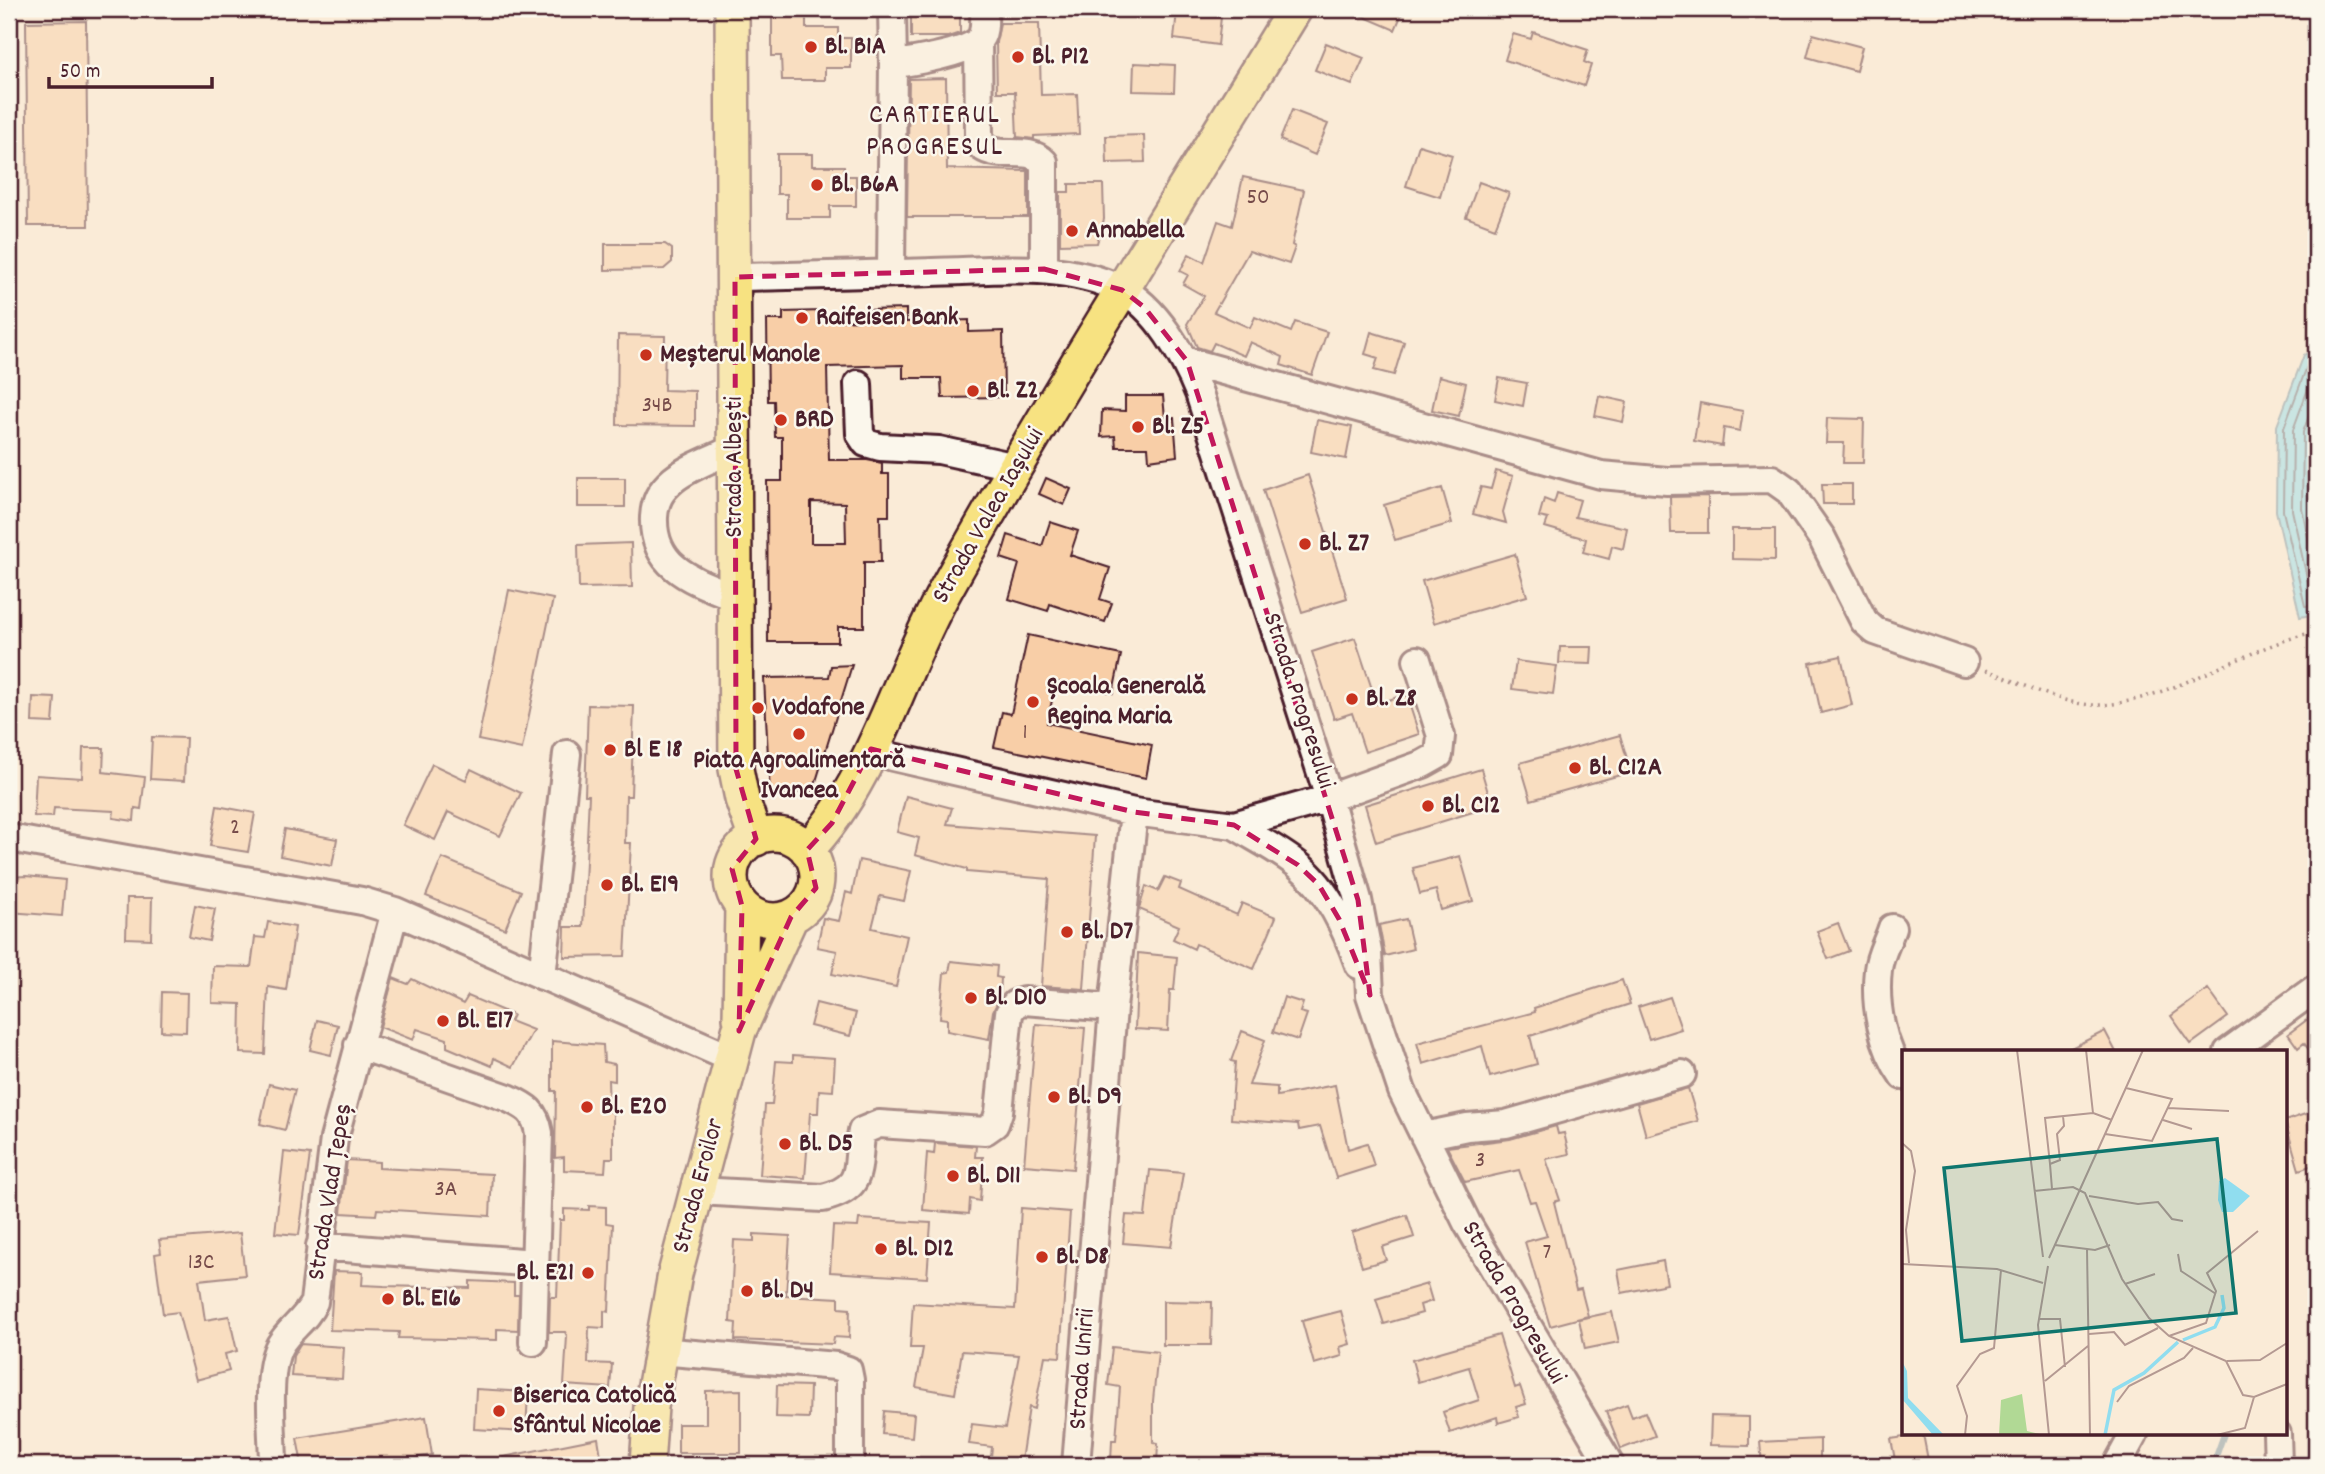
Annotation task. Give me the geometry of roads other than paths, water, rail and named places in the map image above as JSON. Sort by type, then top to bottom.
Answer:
[{"type":"main road","name":"Strada Albești","points":[[732,9],[736,769],[742,799],[756,839]]},
{"type":"main road","name":"Strada Valea Iașului","points":[[807,849],[832,823],[871,749],[927,624],[1016,467],[1295,9]]},
{"type":"main road","points":[[783,835],[807,849],[814,861],[816,888],[811,900],[791,917],[764,919],[742,906],[735,895],[732,869],[745,846],[756,839],[783,835]]},
{"type":"main road","points":[[736,1045],[742,906]]},
{"type":"main road","name":"Strada Eroilor","points":[[647,1465],[659,1351],[675,1274],[736,1045],[791,917]]},
{"type":"street","points":[[891,273],[892,9]]},
{"type":"street","points":[[893,64],[964,48],[978,41],[982,35],[984,9]]},
{"type":"street","points":[[978,41],[982,147],[991,153],[1028,153],[1045,162],[1044,270]]},
{"type":"street","points":[[735,277],[1044,270],[1067,271],[1122,290]]},
{"type":"street","name":"Strada Progresului","points":[[1122,290],[1144,307],[1187,361],[1329,798],[1358,900],[1367,952],[1370,996],[1402,1091],[1467,1223],[1610,1465]]},
{"type":"street","points":[[1187,361],[1601,475],[1667,481],[1772,479],[1789,491],[1822,538],[1864,621],[1875,631],[1964,662]]},
{"type":"street","points":[[858,384],[860,434],[866,443],[880,447],[939,450],[1016,467]]},
{"type":"street","points":[[735,448],[675,478],[661,492],[655,505],[654,528],[657,545],[681,574],[735,597]]},
{"type":"street","points":[[871,749],[892,757],[1134,812],[1234,825],[1329,798],[1423,764],[1439,755],[1441,736],[1417,660]]},
{"type":"street","points":[[542,976],[567,754]]},
{"type":"street","name":"Strada Unirii","points":[[1076,1465],[1113,1008],[1134,812]]},
{"type":"street","points":[[1234,825],[1298,865],[1319,886],[1339,919],[1370,996]]},
{"type":"street","points":[[9,838],[362,901],[396,911],[542,976],[736,1045]]},
{"type":"street","name":"Strada Vlad Țepeș","points":[[273,1465],[274,1356],[287,1334],[308,1314],[314,1302],[334,1139],[396,911]]},
{"type":"street","points":[[1892,928],[1878,968],[1880,1018],[1889,1050],[1902,1074]]},
{"type":"street","points":[[2231,1050],[2316,988]]},
{"type":"street","points":[[698,1191],[823,1198],[840,1194],[853,1183],[859,1168],[862,1131],[868,1127],[879,1124],[985,1131],[995,1124],[999,1112],[1009,1013],[1015,1004],[1024,1001],[1113,1008]]},
{"type":"street","points":[[358,1045],[508,1098],[528,1107],[536,1116],[538,1133],[533,1342]]},
{"type":"street","points":[[1424,1136],[1467,1127],[1506,1124],[1682,1074]]},
{"type":"street","points":[[320,1246],[535,1263]]},
{"type":"street","points":[[659,1351],[836,1366],[848,1370],[850,1465]]},
{"type":"street","points":[[2117,1465],[2133,1436]]},
{"type":"street","points":[[2277,1436],[2278,1465]]},
{"type":"water","points":[[2316,348],[2316,614],[2300,617],[2276,511],[2277,426],[2304,355]]},
{"type":"waterway","points":[[2213,1465],[2223,1436]]},
{"type":"place","name":"Bl. B1A","points":[[811,47]]},
{"type":"place","name":"Bl. P12","points":[[1018,57]]},
{"type":"place","name":"Bl. B6A","points":[[817,185]]},
{"type":"place","name":"Annabella","points":[[1072,231]]},
{"type":"place","name":"Raifeisen Bank","points":[[802,318]]},
{"type":"place","name":"Meșterul Manole","points":[[646,355]]},
{"type":"place","name":"Bl. Z2","points":[[973,391]]},
{"type":"place","name":"BRD","points":[[781,420]]},
{"type":"place","name":"Bl. Z5","points":[[1138,427]]},
{"type":"place","name":"Bl. Z7","points":[[1305,544]]},
{"type":"place","name":"Bl. Z8","points":[[1352,699]]},
{"type":"place","name":"Școala Generală Regina Maria","points":[[1033,702]]},
{"type":"place","name":"Vodafone","points":[[758,708]]},
{"type":"place","name":"Piata Agroalimentară Ivancea","points":[[799,734]]},
{"type":"place","name":"Bl E 18","points":[[610,750]]},
{"type":"place","name":"Bl. C12A","points":[[1575,768]]},
{"type":"place","name":"Bl. C12","points":[[1428,806]]},
{"type":"place","name":"Bl. E19","points":[[607,885]]},
{"type":"place","name":"Bl. D7","points":[[1067,932]]},
{"type":"place","name":"Bl. D10","points":[[971,998]]},
{"type":"place","name":"Bl. E17","points":[[443,1021]]},
{"type":"place","name":"Bl. D9","points":[[1054,1097]]},
{"type":"place","name":"Bl. E20","points":[[587,1107]]},
{"type":"place","name":"Bl. D5","points":[[785,1144]]},
{"type":"place","name":"Bl. D11","points":[[953,1176]]},
{"type":"place","name":"Bl. D12","points":[[881,1249]]},
{"type":"place","name":"Bl. D8","points":[[1042,1257]]},
{"type":"place","name":"Bl. E21","points":[[588,1273]]},
{"type":"place","name":"Bl. D4","points":[[747,1291]]},
{"type":"place","name":"Bl. E16","points":[[388,1299]]},
{"type":"place","name":"Biserica Catolică Sfântul Nicolae","points":[[499,1411]]},
{"type":"district","name":"CARTIERUL PROGRESUL","points":[[935,133]]}]
